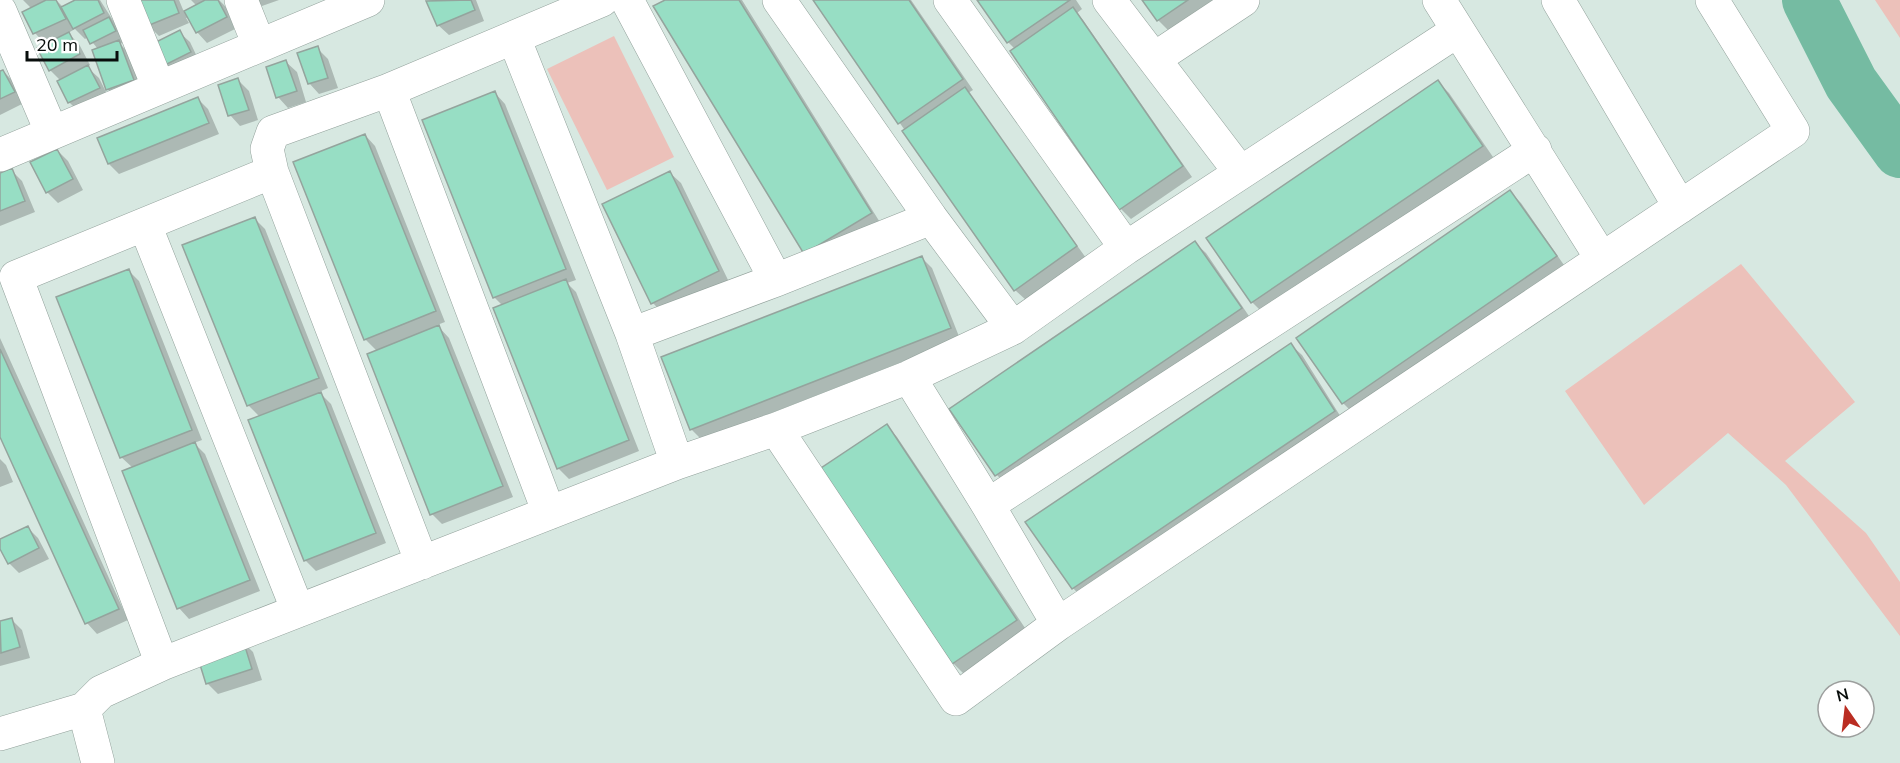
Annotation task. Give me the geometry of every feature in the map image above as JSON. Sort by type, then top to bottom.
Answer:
[{"type":"street","points":[[123,0],[159,88]]},
{"type":"street","points":[[241,0],[259,45]]},
{"type":"street","points":[[422,563],[272,172],[267,149],[273,132],[389,90],[602,0]]},
{"type":"street","points":[[627,0],[776,280]]},
{"type":"street","points":[[778,0],[931,218],[1013,328]]},
{"type":"street","points":[[950,0],[1126,248]]},
{"type":"street","points":[[1109,0],[1240,172]]},
{"type":"street","points":[[1154,59],[1243,0]]},
{"type":"street","points":[[1439,0],[1602,260]]},
{"type":"street","points":[[1558,0],[1680,207]]},
{"type":"street","points":[[776,429],[956,699],[1058,624],[1793,131],[1712,0]]},
{"type":"street","points":[[0,155],[361,1]]},
{"type":"street","points":[[0,12],[52,133]]},
{"type":"street","points":[[0,734],[84,709],[101,692],[162,664],[677,463],[776,429],[909,377],[1013,328],[1126,248],[1457,31]]},
{"type":"street","points":[[514,38],[632,334],[677,463]]},
{"type":"street","points":[[389,90],[549,513]]},
{"type":"street","points":[[988,505],[1535,150]]},
{"type":"street","points":[[162,664],[16,277],[272,172]]},
{"type":"street","points":[[632,334],[931,218]]},
{"type":"street","points":[[145,225],[298,611]]},
{"type":"street","points":[[909,377],[1058,624]]},
{"type":"street","points":[[84,709],[98,763]]},
{"type":"shaded area","points":[[1875,0],[1900,0],[1900,38]]},
{"type":"shaded area","points":[[614,36],[674,157],[607,190],[547,69]]},
{"type":"shaded area","points":[[1741,264],[1855,402],[1785,461],[1866,533],[1900,582],[1900,636],[1786,485],[1728,433],[1644,505],[1565,391]]},
{"type":"building","points":[[46,0],[56,0],[66,19],[33,34],[22,12]]},
{"type":"building","points":[[75,0],[98,0],[104,13],[73,29],[61,7]]},
{"type":"building","points":[[137,0],[174,0],[179,13],[147,26]]},
{"type":"building","points":[[205,0],[218,0],[227,17],[196,33],[184,11]]},
{"type":"building","points":[[471,0],[475,10],[437,26],[426,1]]},
{"type":"building","points":[[665,0],[739,0],[872,213],[804,254],[653,6]]},
{"type":"building","points":[[813,0],[909,0],[963,79],[898,124]]},
{"type":"building","points":[[977,0],[1070,0],[1007,43]]},
{"type":"building","points":[[1142,0],[1188,0],[1157,21]]},
{"type":"building","points":[[1073,7],[1183,166],[1119,210],[1010,51]]},
{"type":"building","points":[[109,17],[116,31],[90,44],[83,30]]},
{"type":"building","points":[[180,30],[191,52],[159,68],[148,46]]},
{"type":"building","points":[[69,32],[80,54],[49,71],[37,48]]},
{"type":"building","points":[[119,40],[134,80],[106,90],[92,50]]},
{"type":"building","points":[[318,46],[328,78],[308,84],[297,53]]},
{"type":"building","points":[[286,60],[297,91],[276,98],[266,67]]},
{"type":"building","points":[[88,65],[100,88],[68,103],[57,81]]},
{"type":"building","points":[[3,70],[15,92],[0,99],[0,71]]},
{"type":"building","points":[[238,78],[249,110],[228,116],[218,85]]},
{"type":"building","points":[[1438,80],[1483,146],[1251,303],[1206,238]]},
{"type":"building","points":[[965,87],[1077,246],[1014,291],[902,131]]},
{"type":"building","points":[[495,91],[566,269],[493,298],[422,120]]},
{"type":"building","points":[[198,97],[209,123],[108,164],[97,138]]},
{"type":"building","points":[[365,134],[436,311],[364,340],[293,162]]},
{"type":"building","points":[[57,149],[73,179],[46,193],[30,162]]},
{"type":"building","points":[[12,168],[25,201],[0,211],[0,173]]},
{"type":"building","points":[[670,171],[719,271],[651,304],[602,204]]},
{"type":"building","points":[[1510,190],[1557,256],[1342,404],[1296,338]]},
{"type":"building","points":[[255,217],[319,378],[247,406],[182,245]]},
{"type":"building","points":[[1195,241],[1242,308],[995,476],[949,409]]},
{"type":"building","points":[[922,256],[951,328],[690,430],[661,357]]},
{"type":"building","points":[[129,269],[192,430],[120,458],[56,297]]},
{"type":"building","points":[[566,279],[629,440],[557,469],[493,308]]},
{"type":"building","points":[[439,325],[503,486],[430,515],[367,354]]},
{"type":"building","points":[[1291,343],[1335,411],[1072,589],[1025,522]]},
{"type":"building","points":[[0,349],[119,609],[85,624],[0,437]]},
{"type":"building","points":[[321,392],[376,533],[304,561],[248,420]]},
{"type":"building","points":[[887,424],[1017,620],[952,664],[821,468]]},
{"type":"building","points":[[195,442],[250,580],[177,609],[122,471]]},
{"type":"building","points":[[28,526],[39,548],[8,564],[0,549],[0,539]]},
{"type":"building","points":[[12,618],[20,647],[1,653],[0,621]]},
{"type":"building","points":[[243,640],[252,669],[206,684],[197,655]]},
{"type":"waterway","points":[[1809,0],[1851,83],[1900,151]]}]
